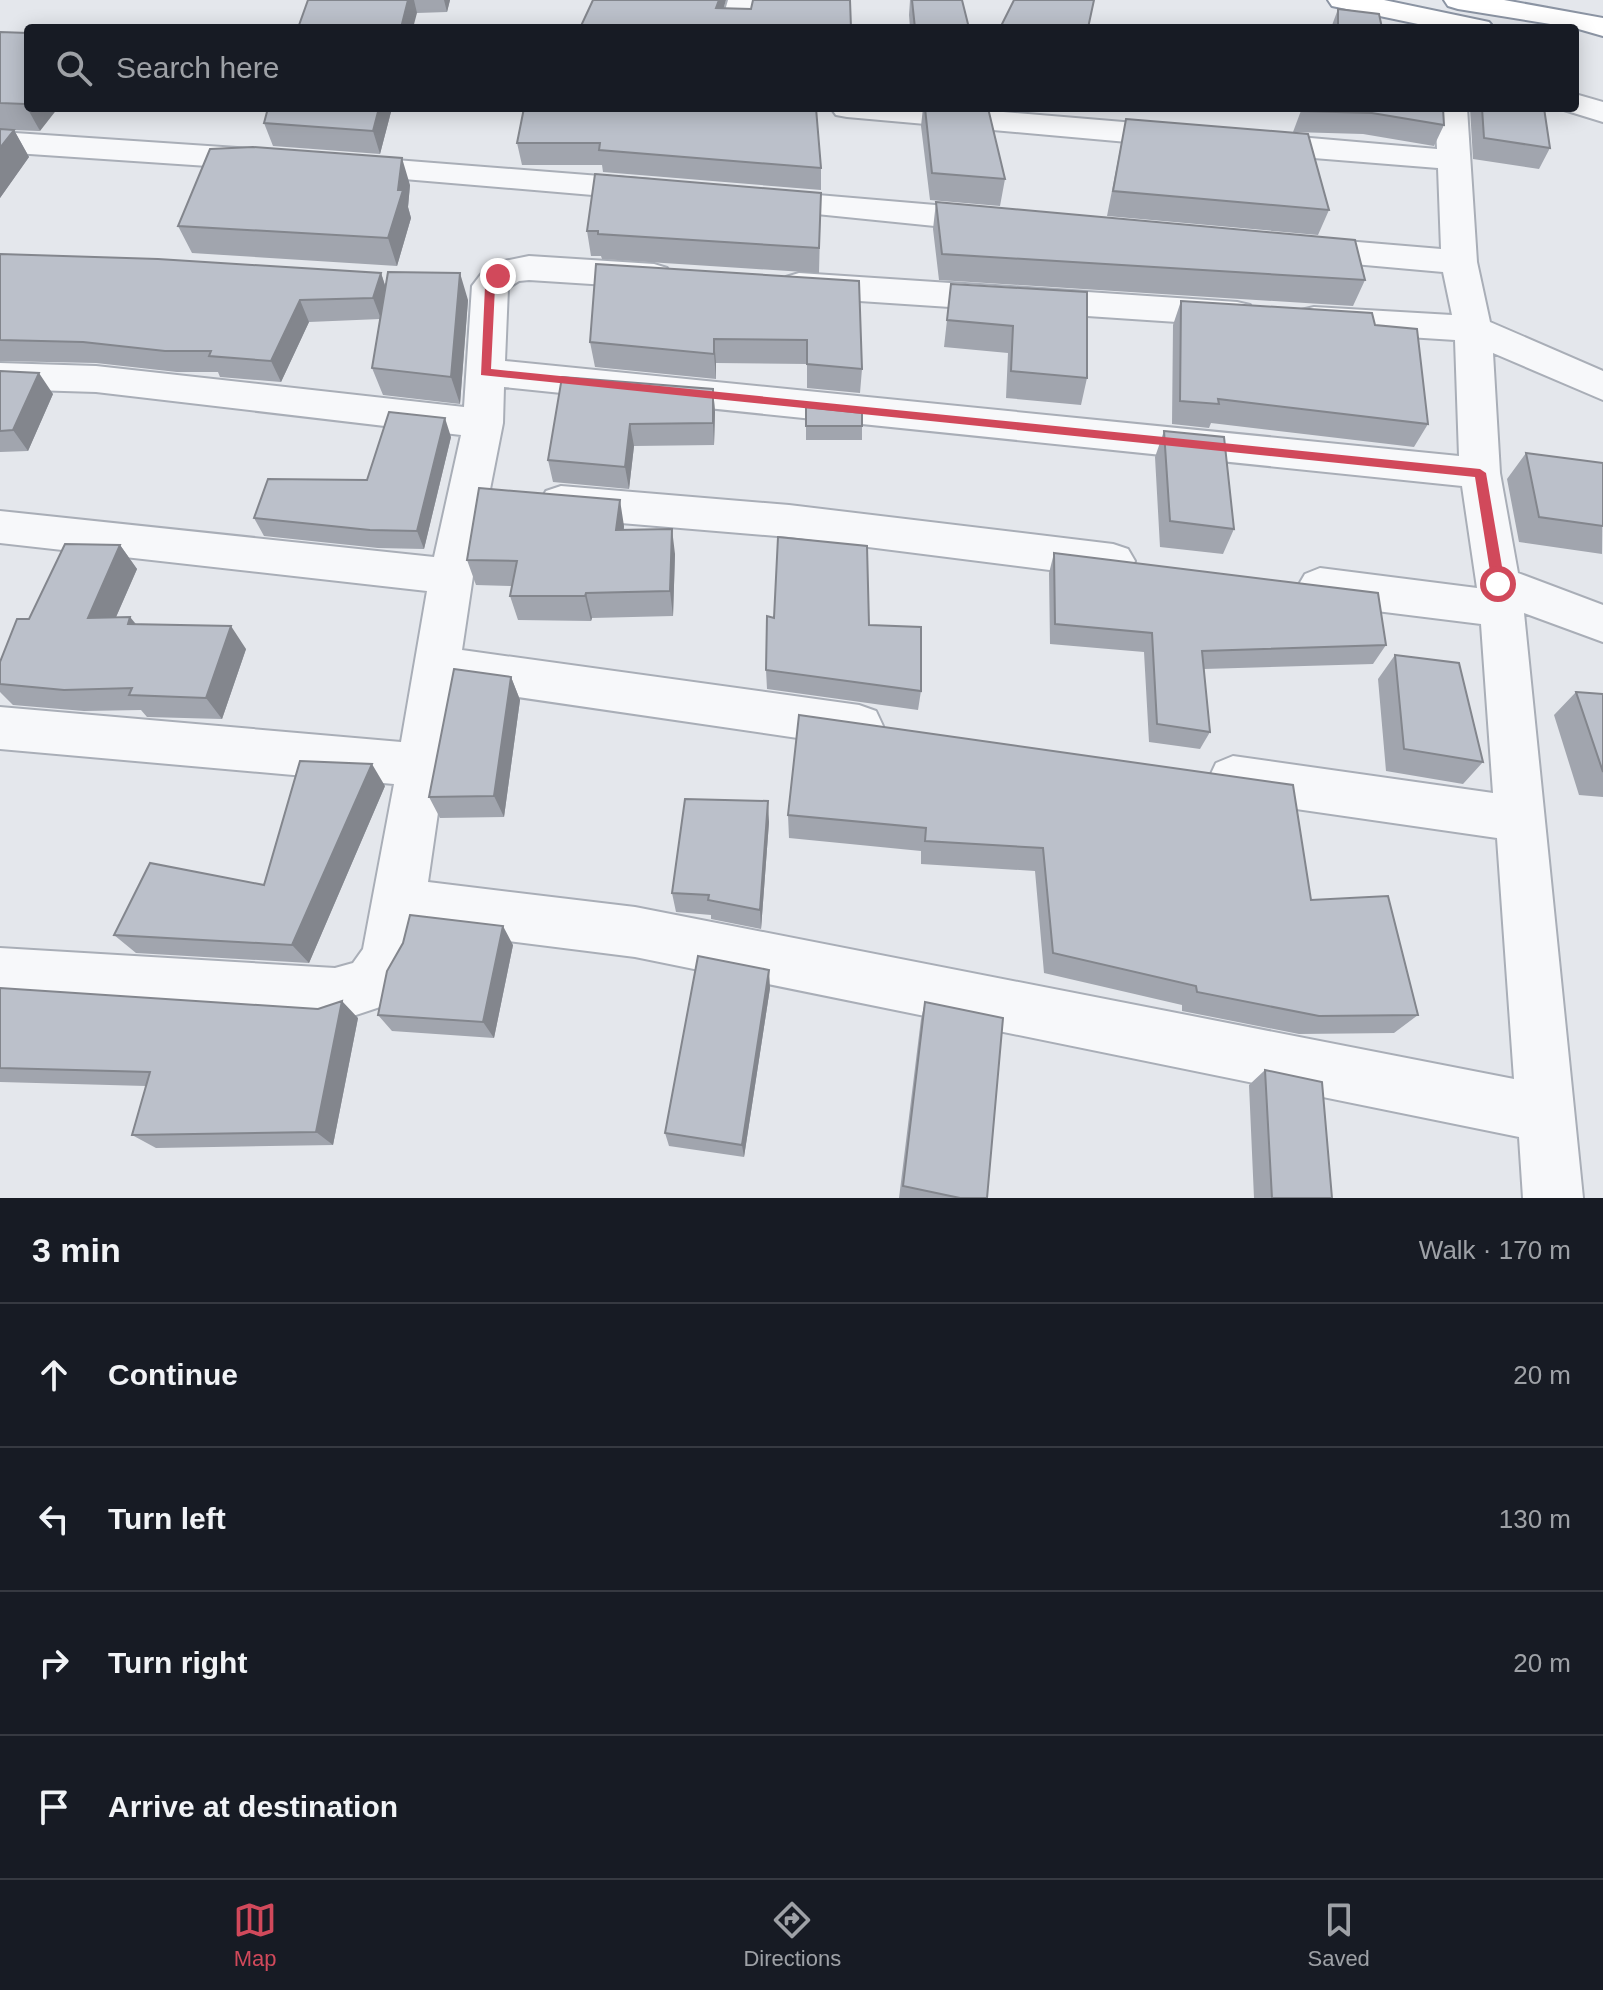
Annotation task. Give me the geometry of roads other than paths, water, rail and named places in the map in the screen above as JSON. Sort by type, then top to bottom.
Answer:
[{"type":"highway","points":[[1342,0],[1449,16],[1561,24]]},
{"type":"highway","points":[[1449,16],[1469,24]]},
{"type":"highway","points":[[1579,25],[1603,27]]},
{"type":"highway","points":[[1579,48],[1603,52]]},
{"type":"street","points":[[736,24],[742,0]]},
{"type":"street","points":[[1579,104],[1603,113]]},
{"type":"street","points":[[894,112],[1454,160]]},
{"type":"street","points":[[1451,112],[1459,262],[1473,329],[1480,473],[1500,596],[1553,1198]]},
{"type":"street","points":[[0,142],[685,193]]},
{"type":"street","points":[[732,198],[1032,224]]},
{"type":"street","points":[[1269,245],[1459,262]]},
{"type":"street","points":[[0,975],[335,995],[370,985],[387,960],[399,903],[451,576],[483,423],[485,372],[474,285],[514,269],[529,268],[686,278]]},
{"type":"street","points":[[765,283],[1473,329],[1603,386]]},
{"type":"street","points":[[485,372],[1480,473]]},
{"type":"street","points":[[0,376],[96,379],[483,423]]},
{"type":"street","points":[[467,494],[789,521],[1153,566]]},
{"type":"street","points":[[0,527],[451,576]]},
{"type":"street","points":[[1280,581],[1500,596],[1603,624]]},
{"type":"street","points":[[438,666],[908,733]]},
{"type":"street","points":[[0,728],[423,765]]},
{"type":"street","points":[[1191,772],[1520,819]]},
{"type":"street","points":[[399,903],[635,932],[1545,1114]]}]
